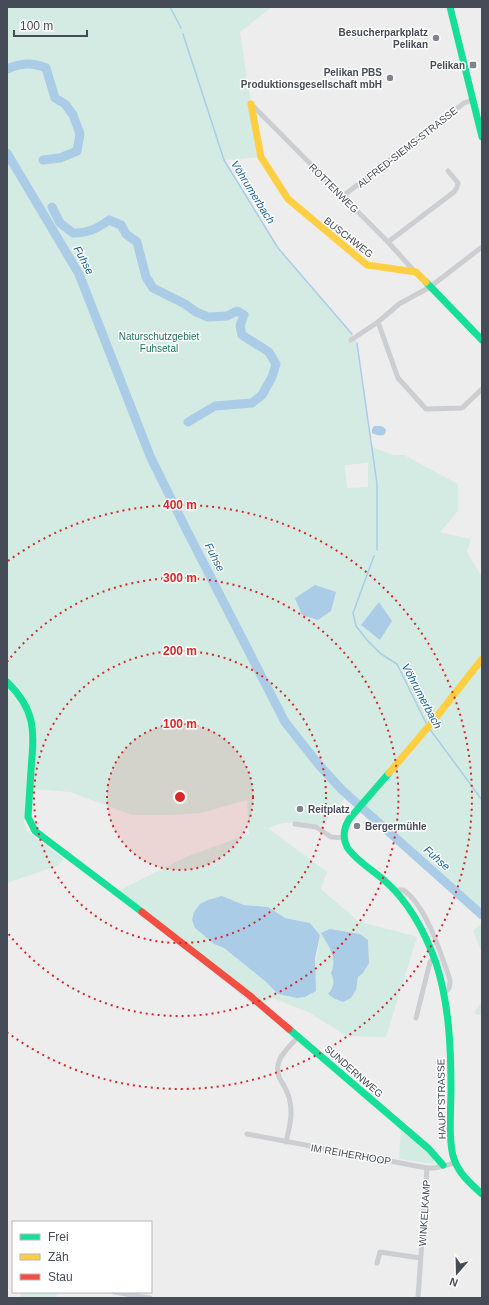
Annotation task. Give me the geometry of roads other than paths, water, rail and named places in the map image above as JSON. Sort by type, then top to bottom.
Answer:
[{"type":"street","points":[[450,7],[482,137]]},
{"type":"street","name":"ALFRED-SIEMS-STRASSE","points":[[343,196],[464,103],[473,100]]},
{"type":"street","name":"ROTTENWEG","points":[[251,104],[416,272]]},
{"type":"street","name":"BUSCHWEG","points":[[251,104],[261,157],[288,200],[367,265],[416,272]]},
{"type":"street","points":[[388,242],[454,192],[458,183],[448,171]]},
{"type":"street","points":[[351,340],[378,322],[400,304],[430,287],[482,248]]},
{"type":"street","points":[[416,272],[482,340]]},
{"type":"street","points":[[378,322],[398,378],[426,409],[462,408],[482,389]]},
{"type":"street","points":[[295,824],[316,827],[331,836],[344,838],[346,826],[356,812],[457,694],[482,659]]},
{"type":"street","name":"SUNDERNWEG","points":[[7,682],[21,697],[32,720],[34,743],[28,817],[32,827],[54,846],[183,943],[249,995],[429,1149],[443,1166]]},
{"type":"street","name":"HAUPTSTRASSE","points":[[344,838],[348,849],[395,890],[414,914],[434,958],[443,993],[449,1041],[452,1142],[455,1163],[465,1179],[482,1194]]},
{"type":"street","name":"HAUPTSTRASSE","points":[[395,890],[403,890],[414,900],[423,913],[435,939],[450,980],[448,990],[443,993]]},
{"type":"street","points":[[416,1018],[430,962],[434,958]]},
{"type":"street","points":[[286,1142],[291,1108],[289,1096],[278,1076],[278,1066],[283,1054],[298,1036]]},
{"type":"street","name":"IM REIHERHOOP","points":[[247,1134],[427,1168],[436,1168],[455,1163]]},
{"type":"street","name":"WINKELKAMP","points":[[418,1298],[427,1168]]},
{"type":"street","name":"WINKELKAMP","points":[[377,1263],[380,1252],[420,1258]]},
{"type":"street","points":[[120,1293],[150,1298]]},
{"type":"water","points":[[374,426],[384,427],[386,430],[385,434],[380,436],[372,433]]},
{"type":"water","points":[[315,585],[336,592],[331,611],[318,620],[302,615],[295,598]]},
{"type":"water","points":[[379,602],[392,621],[380,640],[361,625]]},
{"type":"water","points":[[222,896],[244,905],[268,907],[285,918],[310,923],[320,935],[315,959],[316,991],[305,997],[297,998],[278,994],[265,981],[224,948],[214,944],[195,928],[192,920],[194,912],[200,904]]},
{"type":"water","points":[[330,929],[360,934],[368,940],[369,963],[363,973],[358,977],[356,990],[351,998],[343,1002],[328,994],[332,989],[333,984],[331,973],[334,962],[330,948],[321,933]]},
{"type":"waterway","name":"Vöhrumerbach","points":[[170,7],[181,28]]},
{"type":"waterway","name":"Vöhrumerbach","points":[[183,34],[224,160],[278,248],[352,334]]},
{"type":"waterway","points":[[7,69],[17,65],[26,64],[46,68],[55,98],[65,104],[73,115],[80,134],[77,151],[60,158],[43,160]]},
{"type":"waterway","name":"Fuhse","points":[[7,153],[79,274],[150,456],[285,722],[319,765],[342,790],[482,915]]},
{"type":"waterway","points":[[52,207],[60,223],[73,233],[92,230],[109,220],[121,225],[126,234],[137,242],[146,277],[153,288],[208,317],[227,316],[237,311],[244,315],[240,326],[242,335],[269,352],[276,364],[272,377],[262,395],[252,403],[215,406],[188,422]]},
{"type":"waterway","name":"Vöhrumerbach","points":[[357,343],[377,484],[377,550]]},
{"type":"waterway","name":"Vöhrumerbach","points":[[374,556],[353,613],[356,626],[381,654],[397,664],[427,725]]},
{"type":"waterway","name":"Vöhrumerbach","points":[[429,728],[482,800]]},
{"type":"place","name":"Besucherparkplatz Pelikan","points":[[436,38]]},
{"type":"place","name":"Pelikan","points":[[473,65]]},
{"type":"place","name":"Pelikan PBS Produktionsgesellschaft mbH","points":[[390,78]]},
{"type":"place","name":"Reitplatz","points":[[300,809]]},
{"type":"place","name":"Bergermühle","points":[[357,826]]},
{"type":"park label","name":"Naturschutzgebiet Fuhsetal","points":[[159,342]]}]
